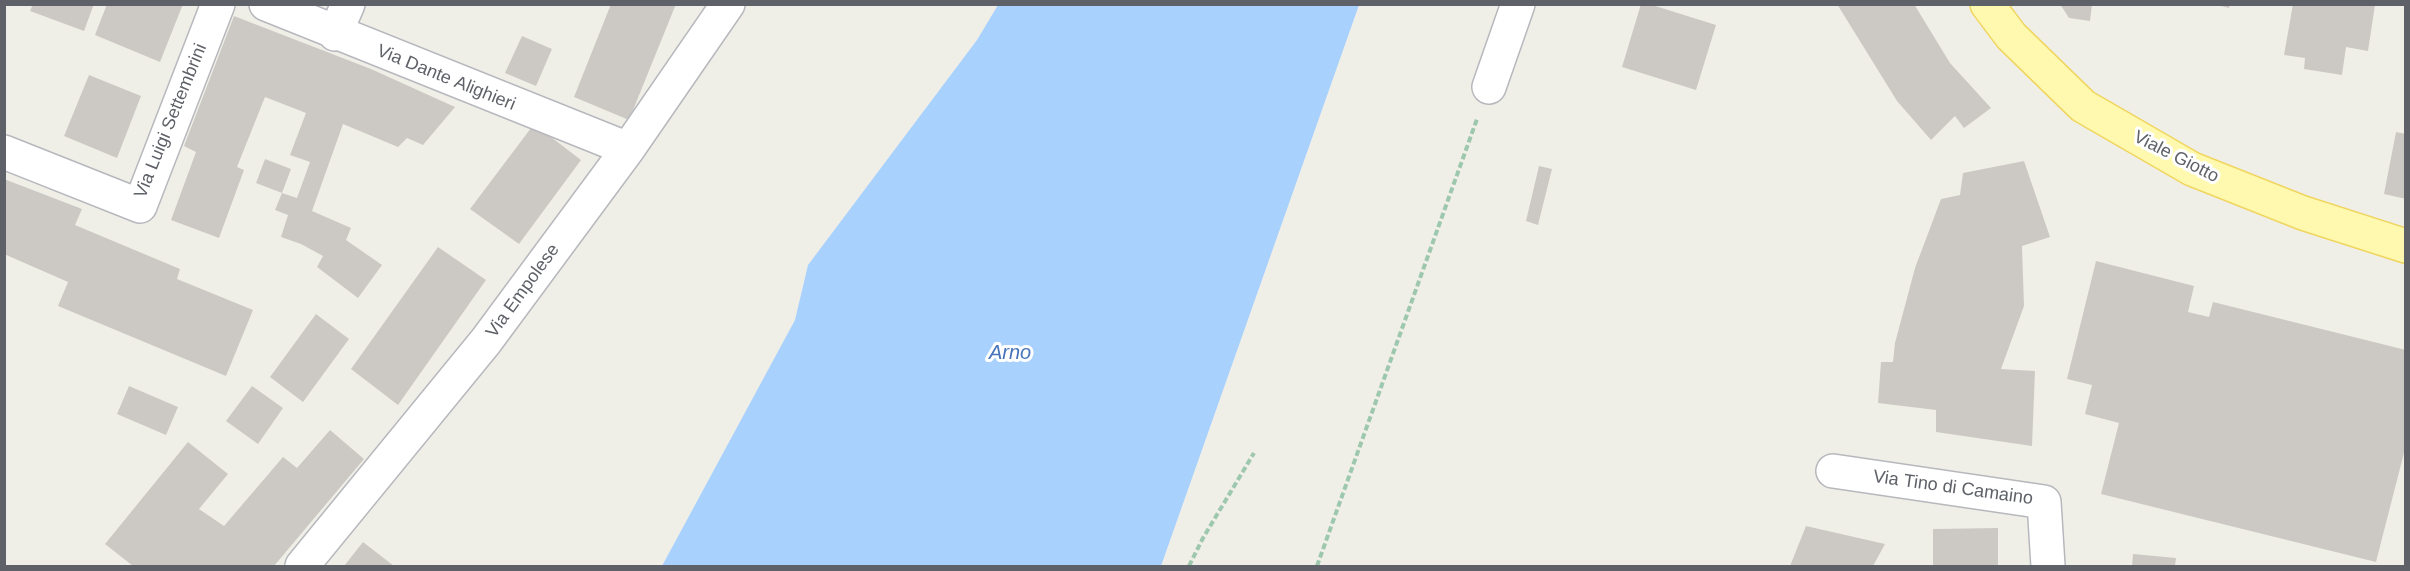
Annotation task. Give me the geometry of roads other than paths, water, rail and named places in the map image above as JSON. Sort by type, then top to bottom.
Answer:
[{"type":"main road","name":"Viale Giotto","points":[[1987,4],[2011,36],[2083,106],[2113,124],[2192,169],[2303,213],[2406,246]]},
{"type":"street","name":"Via Luigi Settembrini","points":[[4,152],[140,206],[218,4]]},
{"type":"street","name":"Via Dante Alighieri","points":[[266,4],[335,34],[628,149]]},
{"type":"street","points":[[335,34],[348,4]]},
{"type":"street","name":"Via Empolese","points":[[302,567],[486,341],[628,149],[728,4]]},
{"type":"street","points":[[1489,87],[1518,4]]},
{"type":"street","name":"Via Tino di Camaino","points":[[1833,471],[2044,502],[2048,567]]},
{"type":"water","name":"Arno","points":[[998,5],[1359,5],[1161,566],[662,566],[795,320],[808,265],[977,40]]}]
